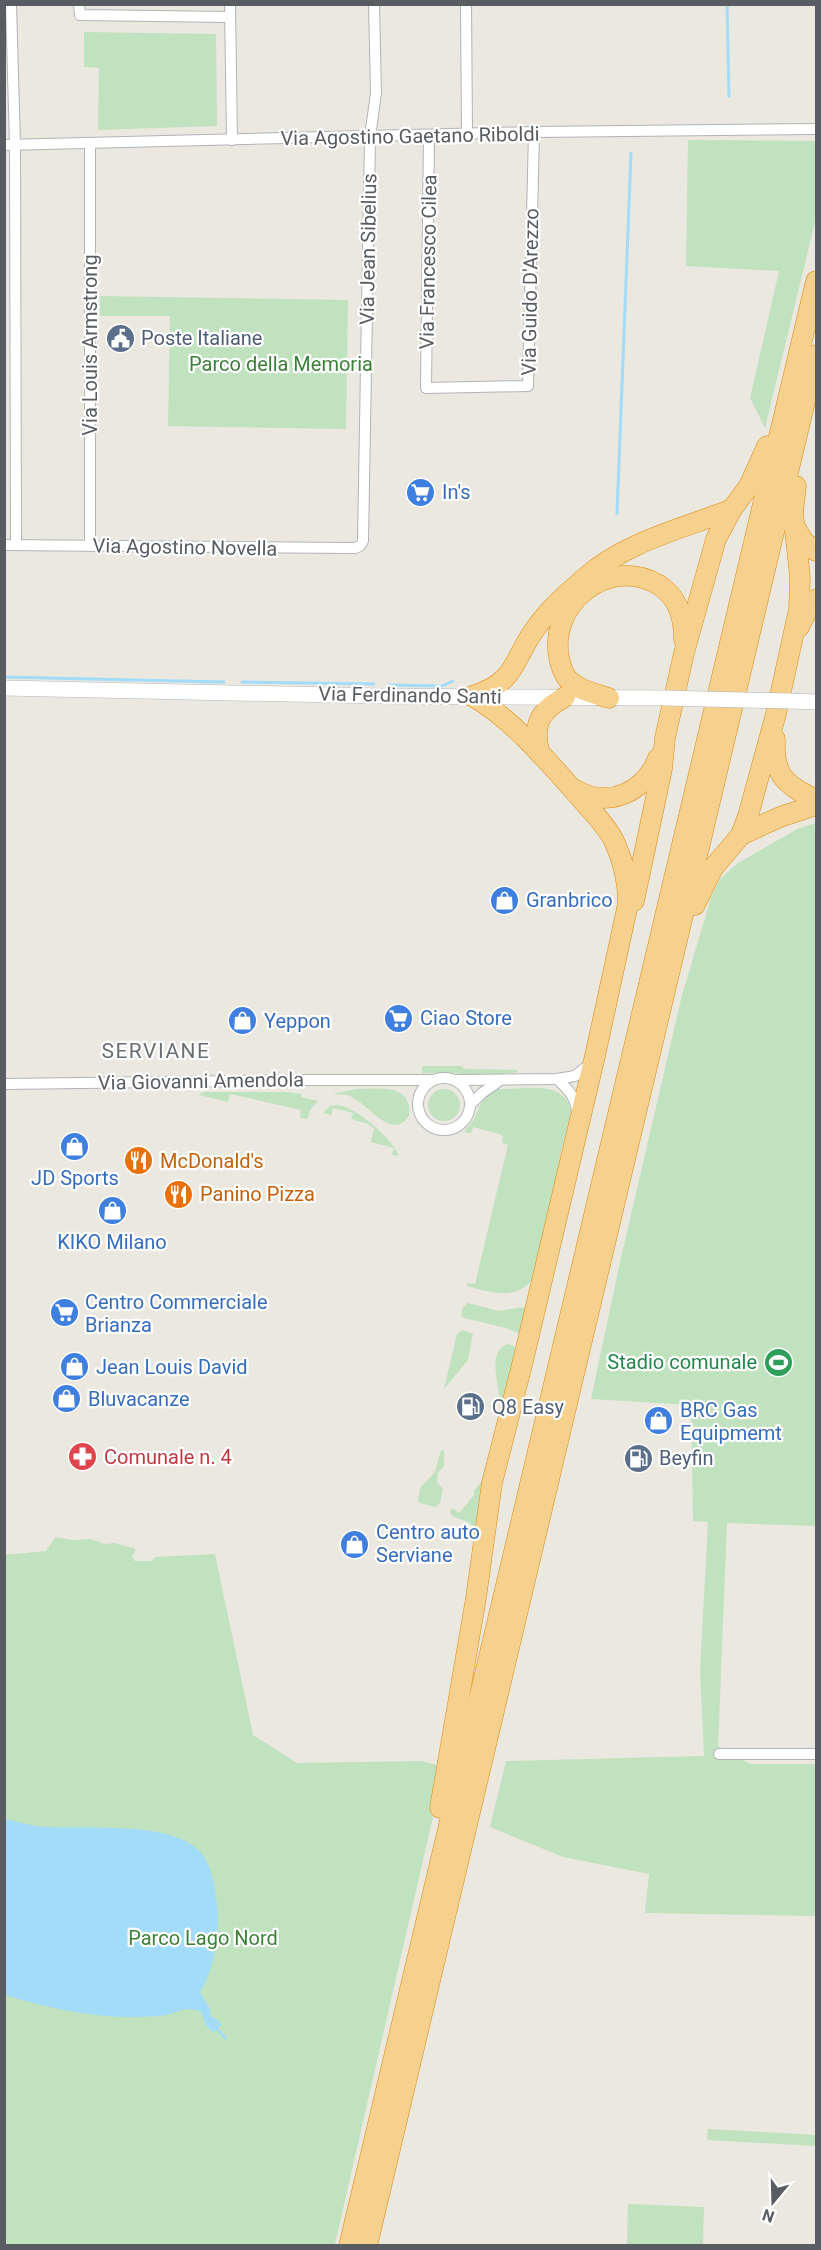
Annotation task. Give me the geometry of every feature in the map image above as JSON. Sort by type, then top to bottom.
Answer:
[{"type":"highway","points":[[349,2246],[816,281]]},
{"type":"highway","points":[[400,2033],[395,2012],[432,1850],[450,1755],[492,1483],[640,875],[662,769],[665,738],[684,653],[716,539],[749,486],[762,460],[802,341]]},
{"type":"highway","points":[[367,2246],[816,355]]},
{"type":"highway","points":[[801,420],[807,438],[795,494],[794,522],[800,585],[774,758],[782,778],[798,791],[816,800]]},
{"type":"highway","points":[[472,696],[489,691],[503,682],[538,624],[587,575],[617,555],[652,537],[732,510]]},
{"type":"highway","points":[[794,522],[804,542],[816,551]]},
{"type":"highway","points":[[609,698],[588,692],[569,681],[562,669],[558,652],[558,634],[563,617],[572,603],[592,586],[616,576],[632,576],[649,580],[664,589],[676,603],[684,620],[684,653]]},
{"type":"highway","points":[[793,643],[806,613],[816,599]]},
{"type":"highway","points":[[472,696],[495,710],[540,754],[613,839],[628,885],[628,904],[613,980]]},
{"type":"highway","points":[[540,754],[536,735],[539,720],[547,708],[565,697]]},
{"type":"highway","points":[[679,933],[689,922],[702,887],[713,868],[741,835],[782,708]]},
{"type":"highway","points":[[571,788],[584,795],[606,799],[622,796],[644,783],[665,738]]},
{"type":"highway","points":[[741,835],[780,817],[816,805]]},
{"type":"main road","name":"Via Ferdinando Santi","points":[[4,688],[665,698],[782,708],[816,702]]},
{"type":"street","points":[[10,545],[11,4]]},
{"type":"street","points":[[230,4],[232,140]]},
{"type":"street","name":"Via Jean Sibelius","points":[[363,541],[370,136],[376,93],[374,4]]},
{"type":"street","points":[[466,4],[467,134]]},
{"type":"street","points":[[80,10],[230,17]]},
{"type":"street","name":"Via Agostino Gaetano Riboldi","points":[[10,145],[534,132],[816,129]]},
{"type":"street","name":"Via Guido D'Arezzo","points":[[426,388],[528,386],[534,132]]},
{"type":"street","name":"Via Francesco Cilea","points":[[426,388],[429,135]]},
{"type":"street","name":"Via Louis Armstrong","points":[[90,144],[90,546]]},
{"type":"street","name":"Via Agostino Novella","points":[[10,545],[355,548],[363,541]]},
{"type":"street","points":[[500,1081],[471,1104],[467,1117],[461,1124],[444,1131],[431,1127],[424,1121],[418,1100],[425,1086],[433,1080],[447,1078],[500,1081],[557,1079],[575,1076],[587,1068],[595,1056]]},
{"type":"street","points":[[557,1079],[570,1091],[576,1102],[579,1125]]},
{"type":"street","points":[[397,1080],[413,1092],[418,1100]]},
{"type":"street","name":"Via Giovanni Amendola","points":[[4,1084],[433,1080]]},
{"type":"street","points":[[455,1080],[465,1089],[471,1104]]},
{"type":"street","points":[[719,1754],[816,1754]]},
{"type":"green space","points":[[84,32],[216,34],[217,126],[98,130],[99,68],[84,67]]},
{"type":"green space","points":[[688,140],[816,141],[816,218],[765,428],[750,398],[779,271],[686,266]]},
{"type":"green space","name":"Parco della Memoria","points":[[100,296],[348,300],[346,429],[168,426],[170,316],[100,316]]},
{"type":"green space","points":[[816,823],[816,1526],[727,1523],[718,1746],[750,1764],[816,1764],[816,1916],[645,1913],[649,1874],[563,1857],[490,1827],[506,1761],[704,1756],[700,1672],[708,1522],[693,1521],[691,1405],[591,1399],[620,1262],[682,995],[711,898],[720,879],[738,863],[799,828]]},
{"type":"green space","points":[[422,1066],[462,1066],[464,1069],[518,1070],[518,1072],[475,1078],[456,1073],[422,1073]]},
{"type":"green space","points":[[357,1089],[384,1089],[400,1093],[409,1105],[409,1116],[402,1123],[394,1125],[386,1123],[354,1098],[332,1094]]},
{"type":"green space","points":[[444,1089],[455,1094],[460,1105],[455,1116],[444,1121],[433,1116],[428,1105],[433,1094]]},
{"type":"green space","points":[[500,1089],[554,1090],[568,1102],[571,1113],[559,1160],[559,1173],[532,1280],[525,1287],[510,1293],[484,1291],[467,1286],[467,1283],[475,1284],[508,1145],[502,1143],[503,1135],[473,1127],[471,1133],[464,1132],[486,1097]]},
{"type":"green space","points":[[203,1092],[288,1092],[301,1094],[301,1097],[318,1101],[310,1110],[307,1119],[300,1118],[301,1110],[230,1094],[228,1102],[199,1095]]},
{"type":"green space","points":[[337,1105],[353,1111],[372,1124],[389,1141],[395,1149],[399,1156],[392,1155],[394,1148],[371,1142],[374,1128],[351,1119],[353,1113],[333,1108],[331,1115],[323,1113],[330,1106]]},
{"type":"green space","points":[[468,1303],[499,1311],[524,1307],[526,1309],[520,1334],[506,1328],[464,1318],[461,1315],[463,1307]]},
{"type":"green space","points":[[463,1330],[473,1334],[468,1360],[444,1389],[457,1334]]},
{"type":"green space","points":[[507,1344],[516,1349],[477,1531],[468,1522],[452,1516],[450,1512],[452,1508],[459,1513],[475,1494],[473,1492],[481,1482],[500,1404],[496,1371],[497,1354]]},
{"type":"green space","points":[[441,1450],[444,1450],[444,1466],[438,1472],[437,1482],[443,1489],[440,1503],[435,1507],[420,1503],[418,1500],[420,1488],[435,1472]]},
{"type":"green space","name":"Parco Lago Nord","points":[[55,1537],[73,1540],[90,1539],[136,1549],[132,1557],[135,1561],[152,1561],[155,1557],[215,1554],[253,1735],[297,1763],[422,1761],[440,1766],[435,1808],[335,2244],[5,2245],[4,1555],[46,1551]]},
{"type":"green space","points":[[708,2129],[816,2135],[816,2146],[707,2140]]},
{"type":"green space","points":[[628,2204],[704,2207],[703,2245],[627,2245]]},
{"type":"water","points":[[5,1819],[36,1826],[120,1828],[164,1833],[197,1849],[206,1860],[212,1874],[218,1914],[213,1962],[200,1992],[210,2009],[211,2017],[222,2025],[213,2032],[206,2025],[201,2012],[192,2009],[159,2016],[104,2016],[54,2008],[5,1995]]},
{"type":"waterway","points":[[727,4],[729,96]]},
{"type":"waterway","points":[[617,514],[631,153]]},
{"type":"waterway","points":[[4,677],[224,682]]},
{"type":"waterway","points":[[388,685],[442,686],[453,681]]},
{"type":"waterway","points":[[242,682],[374,684]]},
{"type":"waterway","points":[[217,2029],[225,2038]]},
{"type":"place","name":"Poste Italiane","points":[[120,338]]},
{"type":"place","name":"In's","points":[[421,492]]},
{"type":"place","name":"Granbrico","points":[[505,900]]},
{"type":"place","name":"Ciao Store","points":[[399,1018]]},
{"type":"place","name":"Yeppon","points":[[243,1021]]},
{"type":"place","name":"JD Sports","points":[[75,1147]]},
{"type":"place","name":"McDonald's","points":[[139,1161]]},
{"type":"place","name":"Panino Pizza","points":[[179,1194]]},
{"type":"place","name":"KIKO Milano","points":[[112,1211]]},
{"type":"place","name":"Centro Commerciale Brianza","points":[[64,1313]]},
{"type":"place","name":"Stadio comunale","points":[[778,1362]]},
{"type":"place","name":"Jean Louis David","points":[[75,1367]]},
{"type":"place","name":"Bluvacanze","points":[[67,1399]]},
{"type":"place","name":"Q8 Easy","points":[[471,1407]]},
{"type":"place","name":"BRC Gas Equipmemt","points":[[659,1421]]},
{"type":"place","name":"Comunale n. 4","points":[[83,1457]]},
{"type":"place","name":"Beyfin","points":[[638,1458]]},
{"type":"place","name":"Centro auto Serviane","points":[[355,1544]]},
{"type":"district","name":"SERVIANE","points":[[156,1051]]}]
